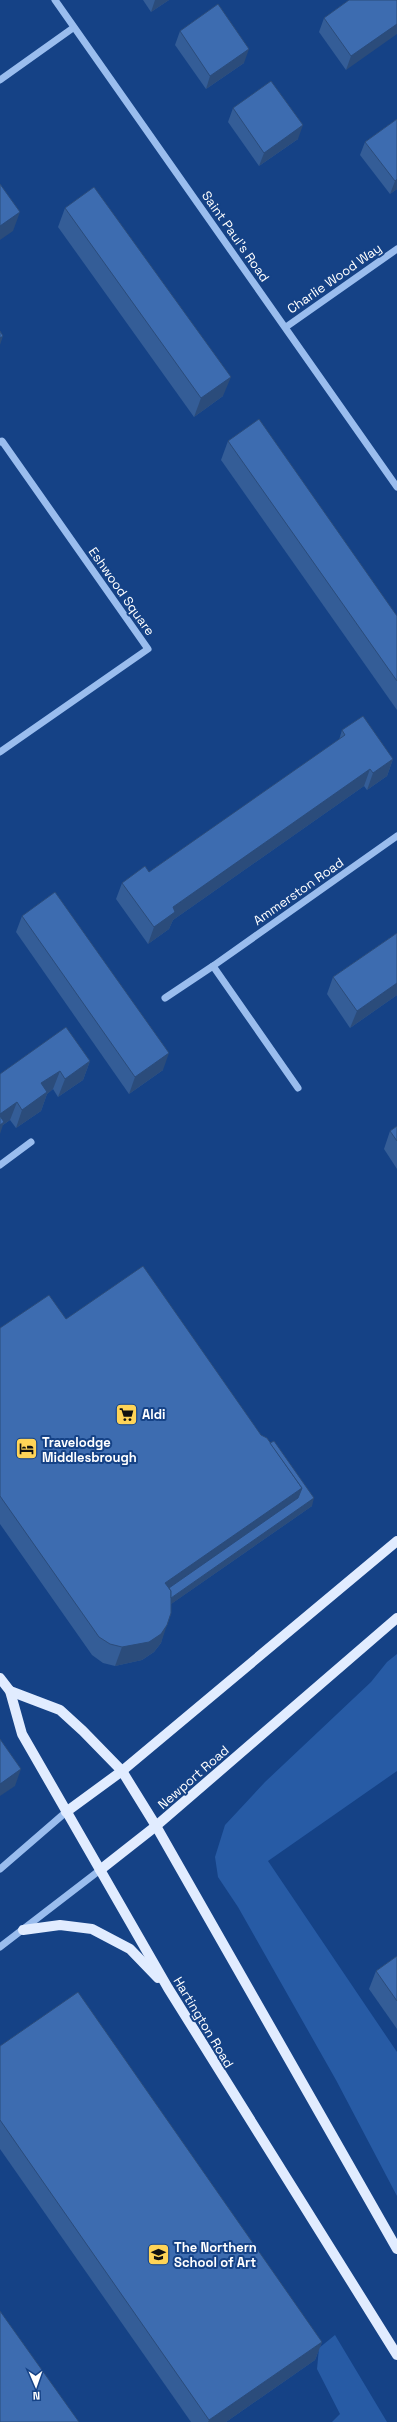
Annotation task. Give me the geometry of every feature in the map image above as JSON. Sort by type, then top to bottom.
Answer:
[{"type":"main road","points":[[66,1812],[122,1771],[397,1541]]},
{"type":"main road","name":"Newport Road","points":[[100,1870],[156,1826],[397,1618]]},
{"type":"main road","name":"Hartington Road","points":[[0,1678],[10,1691],[22,1734],[168,1988],[397,2355]]},
{"type":"main road","points":[[10,1691],[60,1710],[122,1771],[156,1826],[397,2249]]},
{"type":"main road","points":[[23,1930],[60,1925],[92,1929],[130,1949],[168,1988]]},
{"type":"street","name":"Saint Paul's Road","points":[[55,0],[73,28],[286,327],[397,487]]},
{"type":"street","points":[[0,80],[73,28]]},
{"type":"street","name":"Charlie Wood Way","points":[[286,327],[397,249]]},
{"type":"street","name":"Eshwood Square","points":[[0,442],[2,441],[148,649],[0,752]]},
{"type":"street","name":"Ammerston Road","points":[[165,998],[213,966],[397,836]]},
{"type":"street","points":[[213,966],[298,1088]]},
{"type":"street","points":[[0,1165],[31,1142]]},
{"type":"street","points":[[0,1869],[66,1812]]},
{"type":"street","name":"Newport Road","points":[[0,1947],[100,1870]]},
{"type":"shaded area","points":[[397,1654],[397,1771],[268,1861],[397,2052],[397,2196],[336,2080],[238,1907],[218,1877],[215,1857],[225,1825],[265,1782],[371,1682],[387,1662]]},
{"type":"shaded area","points":[[335,2335],[387,2422],[332,2422],[340,2414],[317,2369],[319,2348]]},
{"type":"building","points":[[349,0],[397,0],[397,24],[351,56],[324,18]]},
{"type":"building","points":[[218,4],[249,49],[210,76],[180,31]]},
{"type":"building","points":[[271,81],[303,125],[264,153],[233,108]]},
{"type":"building","points":[[397,119],[397,179],[395,181],[365,142]]},
{"type":"building","points":[[0,184],[20,212],[0,226]]},
{"type":"building","points":[[94,187],[231,377],[201,398],[65,208]]},
{"type":"building","points":[[0,331],[3,336],[0,338]]},
{"type":"building","points":[[259,419],[397,616],[397,681],[228,441]]},
{"type":"building","points":[[363,716],[393,759],[373,773],[370,769],[173,907],[175,912],[154,927],[122,883],[145,866],[149,872],[345,735],[342,730]]},
{"type":"building","points":[[55,892],[169,1053],[135,1077],[22,916]]},
{"type":"building","points":[[397,933],[397,983],[357,1011],[333,977]]},
{"type":"building","points":[[66,1027],[90,1061],[65,1079],[60,1071],[41,1083],[47,1092],[22,1110],[17,1102],[0,1114],[0,1074]]},
{"type":"building","points":[[0,1116],[4,1122],[0,1125]]},
{"type":"building","points":[[397,1126],[397,1141],[390,1131]]},
{"type":"building","name":"Aldi","points":[[143,1266],[261,1435],[267,1438],[302,1488],[165,1583],[171,1591],[171,1613],[167,1625],[161,1634],[149,1642],[122,1647],[110,1644],[99,1637],[0,1496],[0,1328],[49,1295],[66,1319]]},
{"type":"building","points":[[274,1441],[314,1498],[171,1598],[171,1591],[169,1588],[298,1498],[302,1488],[270,1443]]},
{"type":"building","points":[[0,1739],[21,1769],[0,1784]]},
{"type":"building","points":[[397,1956],[397,2001],[376,1971]]},
{"type":"building","name":"The Northern School of Art","points":[[78,1992],[322,2342],[209,2420],[0,2120],[0,2046]]},
{"type":"building","points":[[0,2311],[79,2422],[0,2422]]},
{"type":"place","name":"Aldi","points":[[127,1414]]},
{"type":"place","name":"Travelodge Middlesbrough","points":[[26,1449]]},
{"type":"place","name":"The Northern School of Art","points":[[158,2254]]}]
